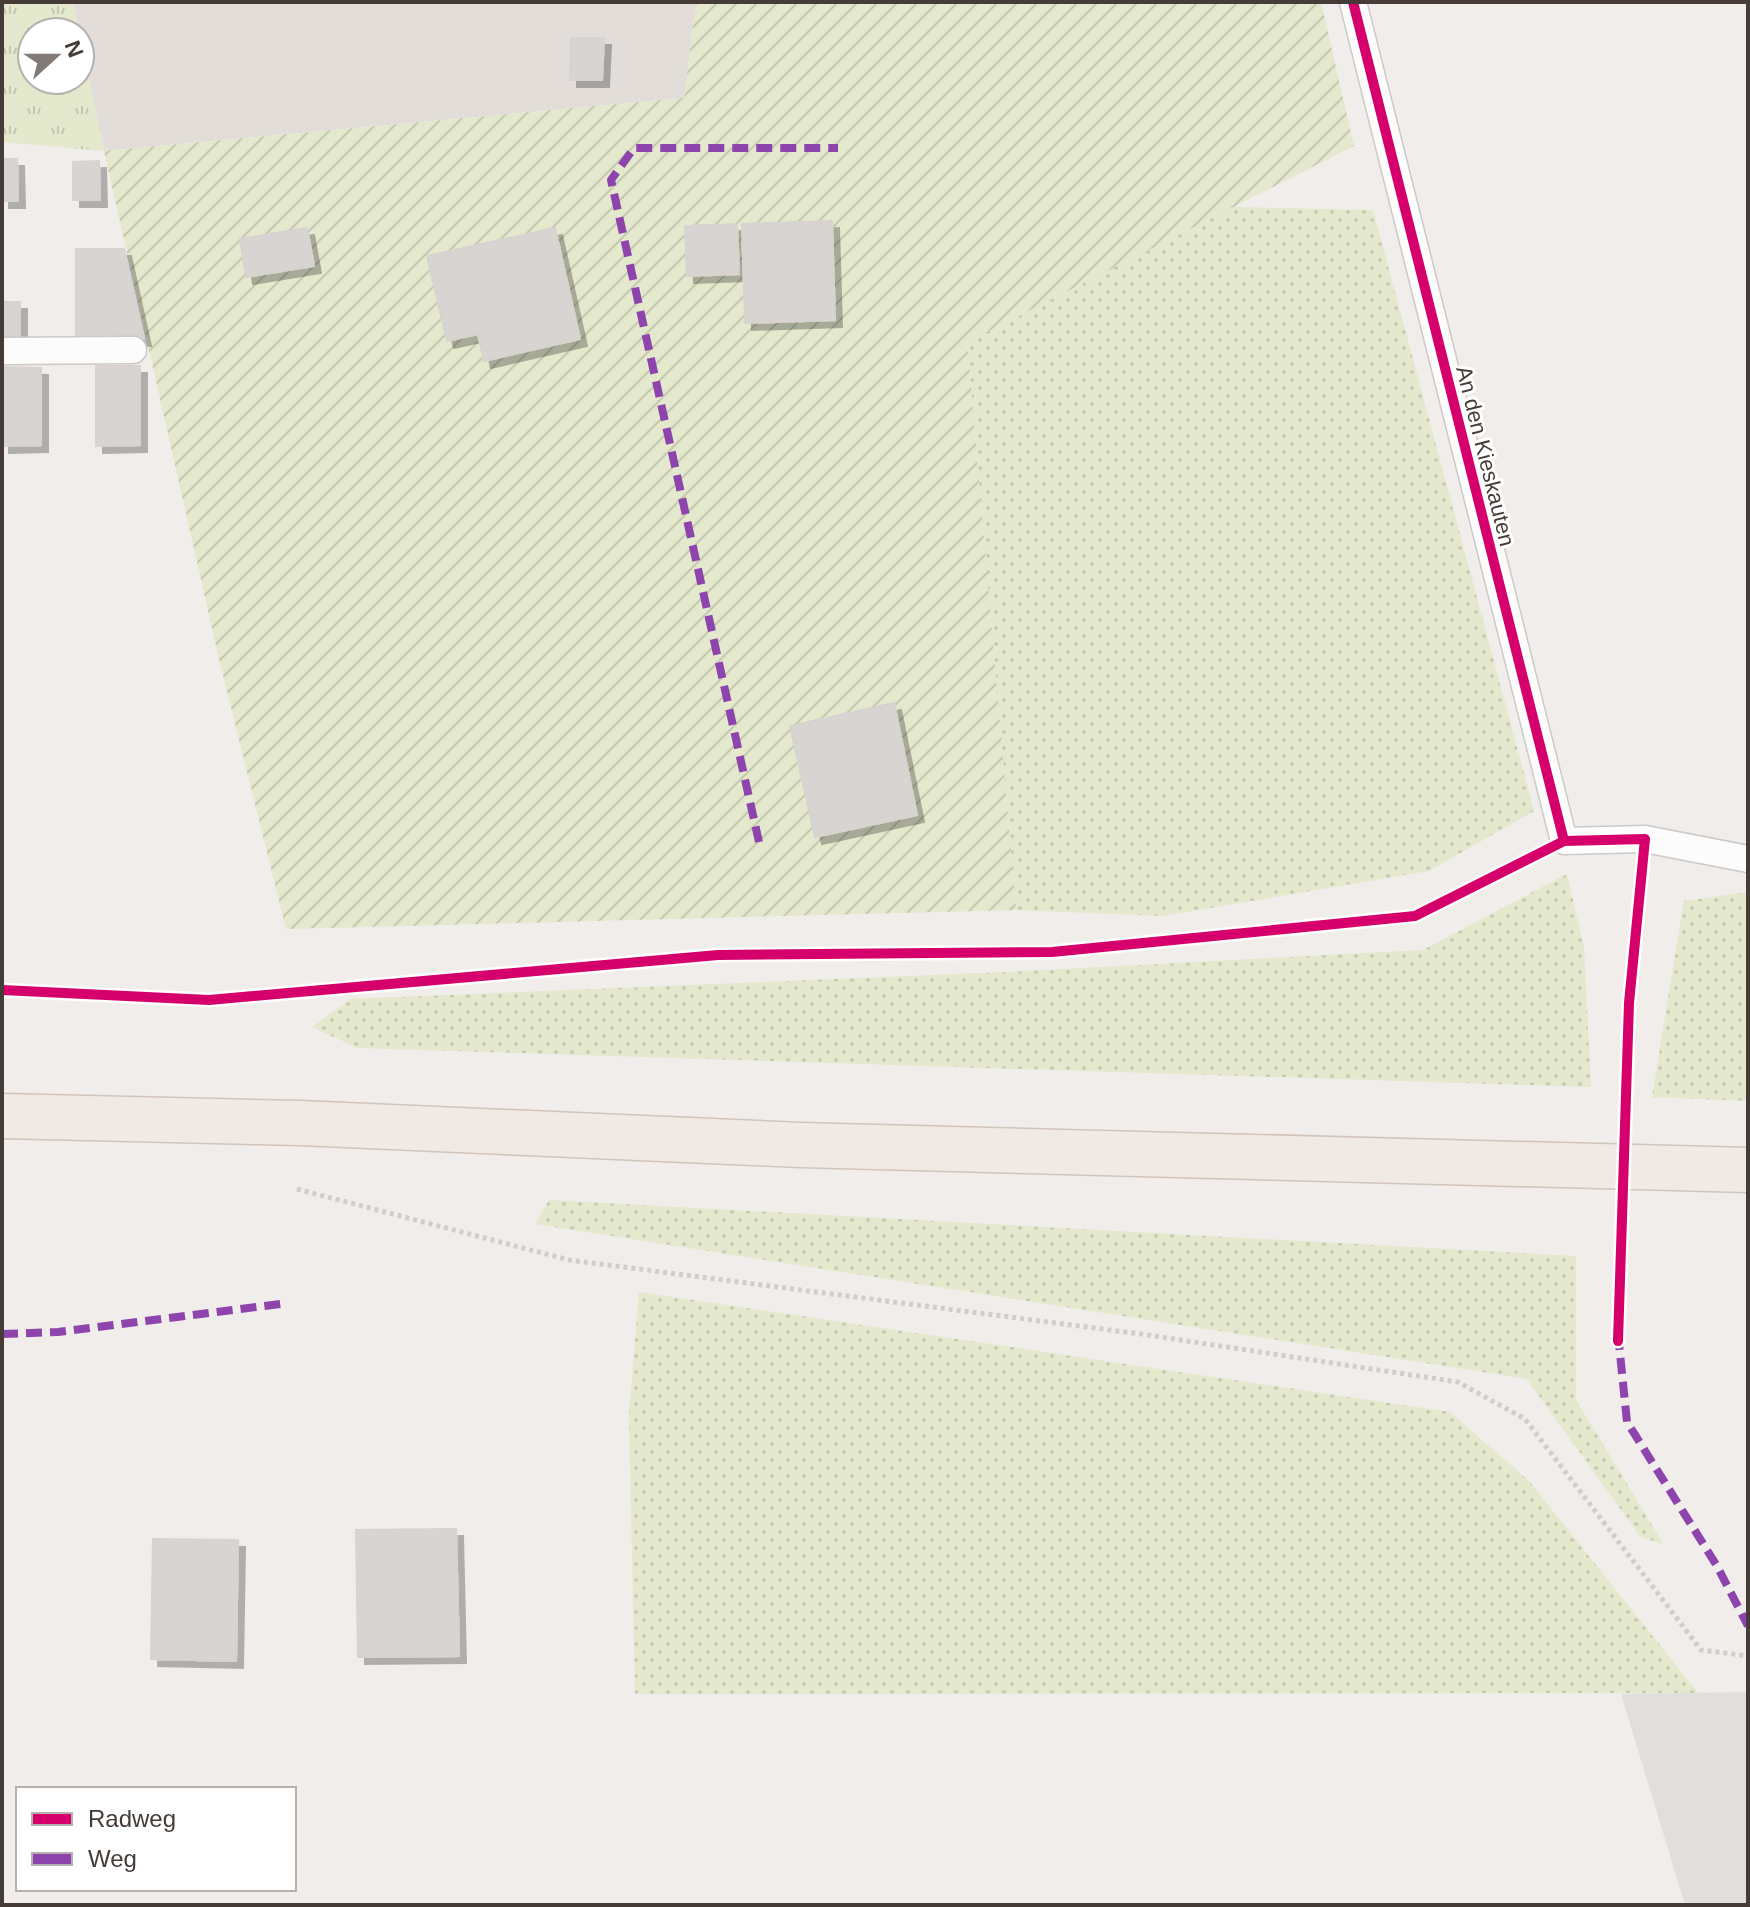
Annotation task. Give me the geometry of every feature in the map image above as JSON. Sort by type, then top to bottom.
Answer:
[{"type":"main road","points":[[2,1116],[300,1123],[801,1145],[1748,1170]]},
{"type":"lane","name":"An den Kieskauten","points":[[1353,2],[1395,182],[1564,841],[1645,839],[1748,859]]},
{"type":"lane","points":[[2,351],[133,350]]},
{"type":"path","points":[[297,1189],[569,1260],[1141,1334],[1458,1382],[1525,1419],[1701,1650],[1748,1656]]},
{"type":"shaded area","points":[[73,2],[696,2],[684,98],[104,151],[93,96],[96,96],[96,16],[76,16]]},
{"type":"shaded area","points":[[1748,1692],[1748,1905],[1685,1905],[1621,1694]]},
{"type":"green space","points":[[2,2],[73,2],[76,16],[16,16],[16,96],[93,96],[104,151],[2,142]]},
{"type":"green space","points":[[696,2],[1321,2],[1354,146],[967,342],[1016,910],[286,929],[218,655],[104,151],[684,98]]},
{"type":"green space","points":[[1233,207],[1373,210],[1534,811],[1429,871],[1162,916],[1016,910],[967,342]]},
{"type":"green space","points":[[1567,874],[1584,948],[1591,1087],[358,1048],[312,1027],[351,999],[1006,972],[1423,950]]},
{"type":"green space","points":[[1748,892],[1748,1101],[1652,1097],[1684,901]]},
{"type":"green space","points":[[549,1200],[1576,1256],[1576,1400],[1664,1545],[1640,1536],[1527,1379],[535,1224]]},
{"type":"green space","points":[[639,1292],[1450,1412],[1529,1481],[1698,1693],[635,1694],[629,1415]]},
{"type":"building","points":[[571,38],[604,38],[602,80],[570,80]]},
{"type":"building","points":[[2,159],[17,159],[18,201],[2,201]]},
{"type":"building","points":[[99,161],[100,200],[73,200],[73,162]]},
{"type":"building","points":[[832,221],[835,320],[745,323],[742,224]]},
{"type":"building","points":[[737,224],[739,274],[687,276],[685,226]]},
{"type":"building","points":[[307,228],[314,266],[246,277],[240,239]]},
{"type":"building","points":[[555,228],[580,339],[484,361],[478,334],[447,341],[427,256]]},
{"type":"building","points":[[76,249],[124,249],[144,339],[76,337]]},
{"type":"building","points":[[2,302],[20,302],[20,336],[2,336]]},
{"type":"building","points":[[96,366],[140,366],[140,445],[96,446]]},
{"type":"building","points":[[2,367],[41,368],[41,445],[2,446]]},
{"type":"building","points":[[894,703],[917,815],[815,837],[790,726]]},
{"type":"building","points":[[456,1529],[459,1656],[358,1657],[356,1530]]},
{"type":"building","points":[[153,1539],[238,1540],[236,1661],[151,1659]]},
{"type":"marked path","points":[[759,842],[611,180],[634,148],[838,148]]},
{"type":"marked path","points":[[2,1334],[58,1332],[288,1303]]},
{"type":"marked path","points":[[1618,1334],[1627,1422],[1717,1566],[1748,1626]]},
{"type":"cycle path","points":[[1353,2],[1564,841],[1645,839],[1629,1003],[1618,1341]]},
{"type":"cycle path","points":[[2,990],[209,1000],[718,955],[1052,952],[1415,916],[1564,841]]}]
